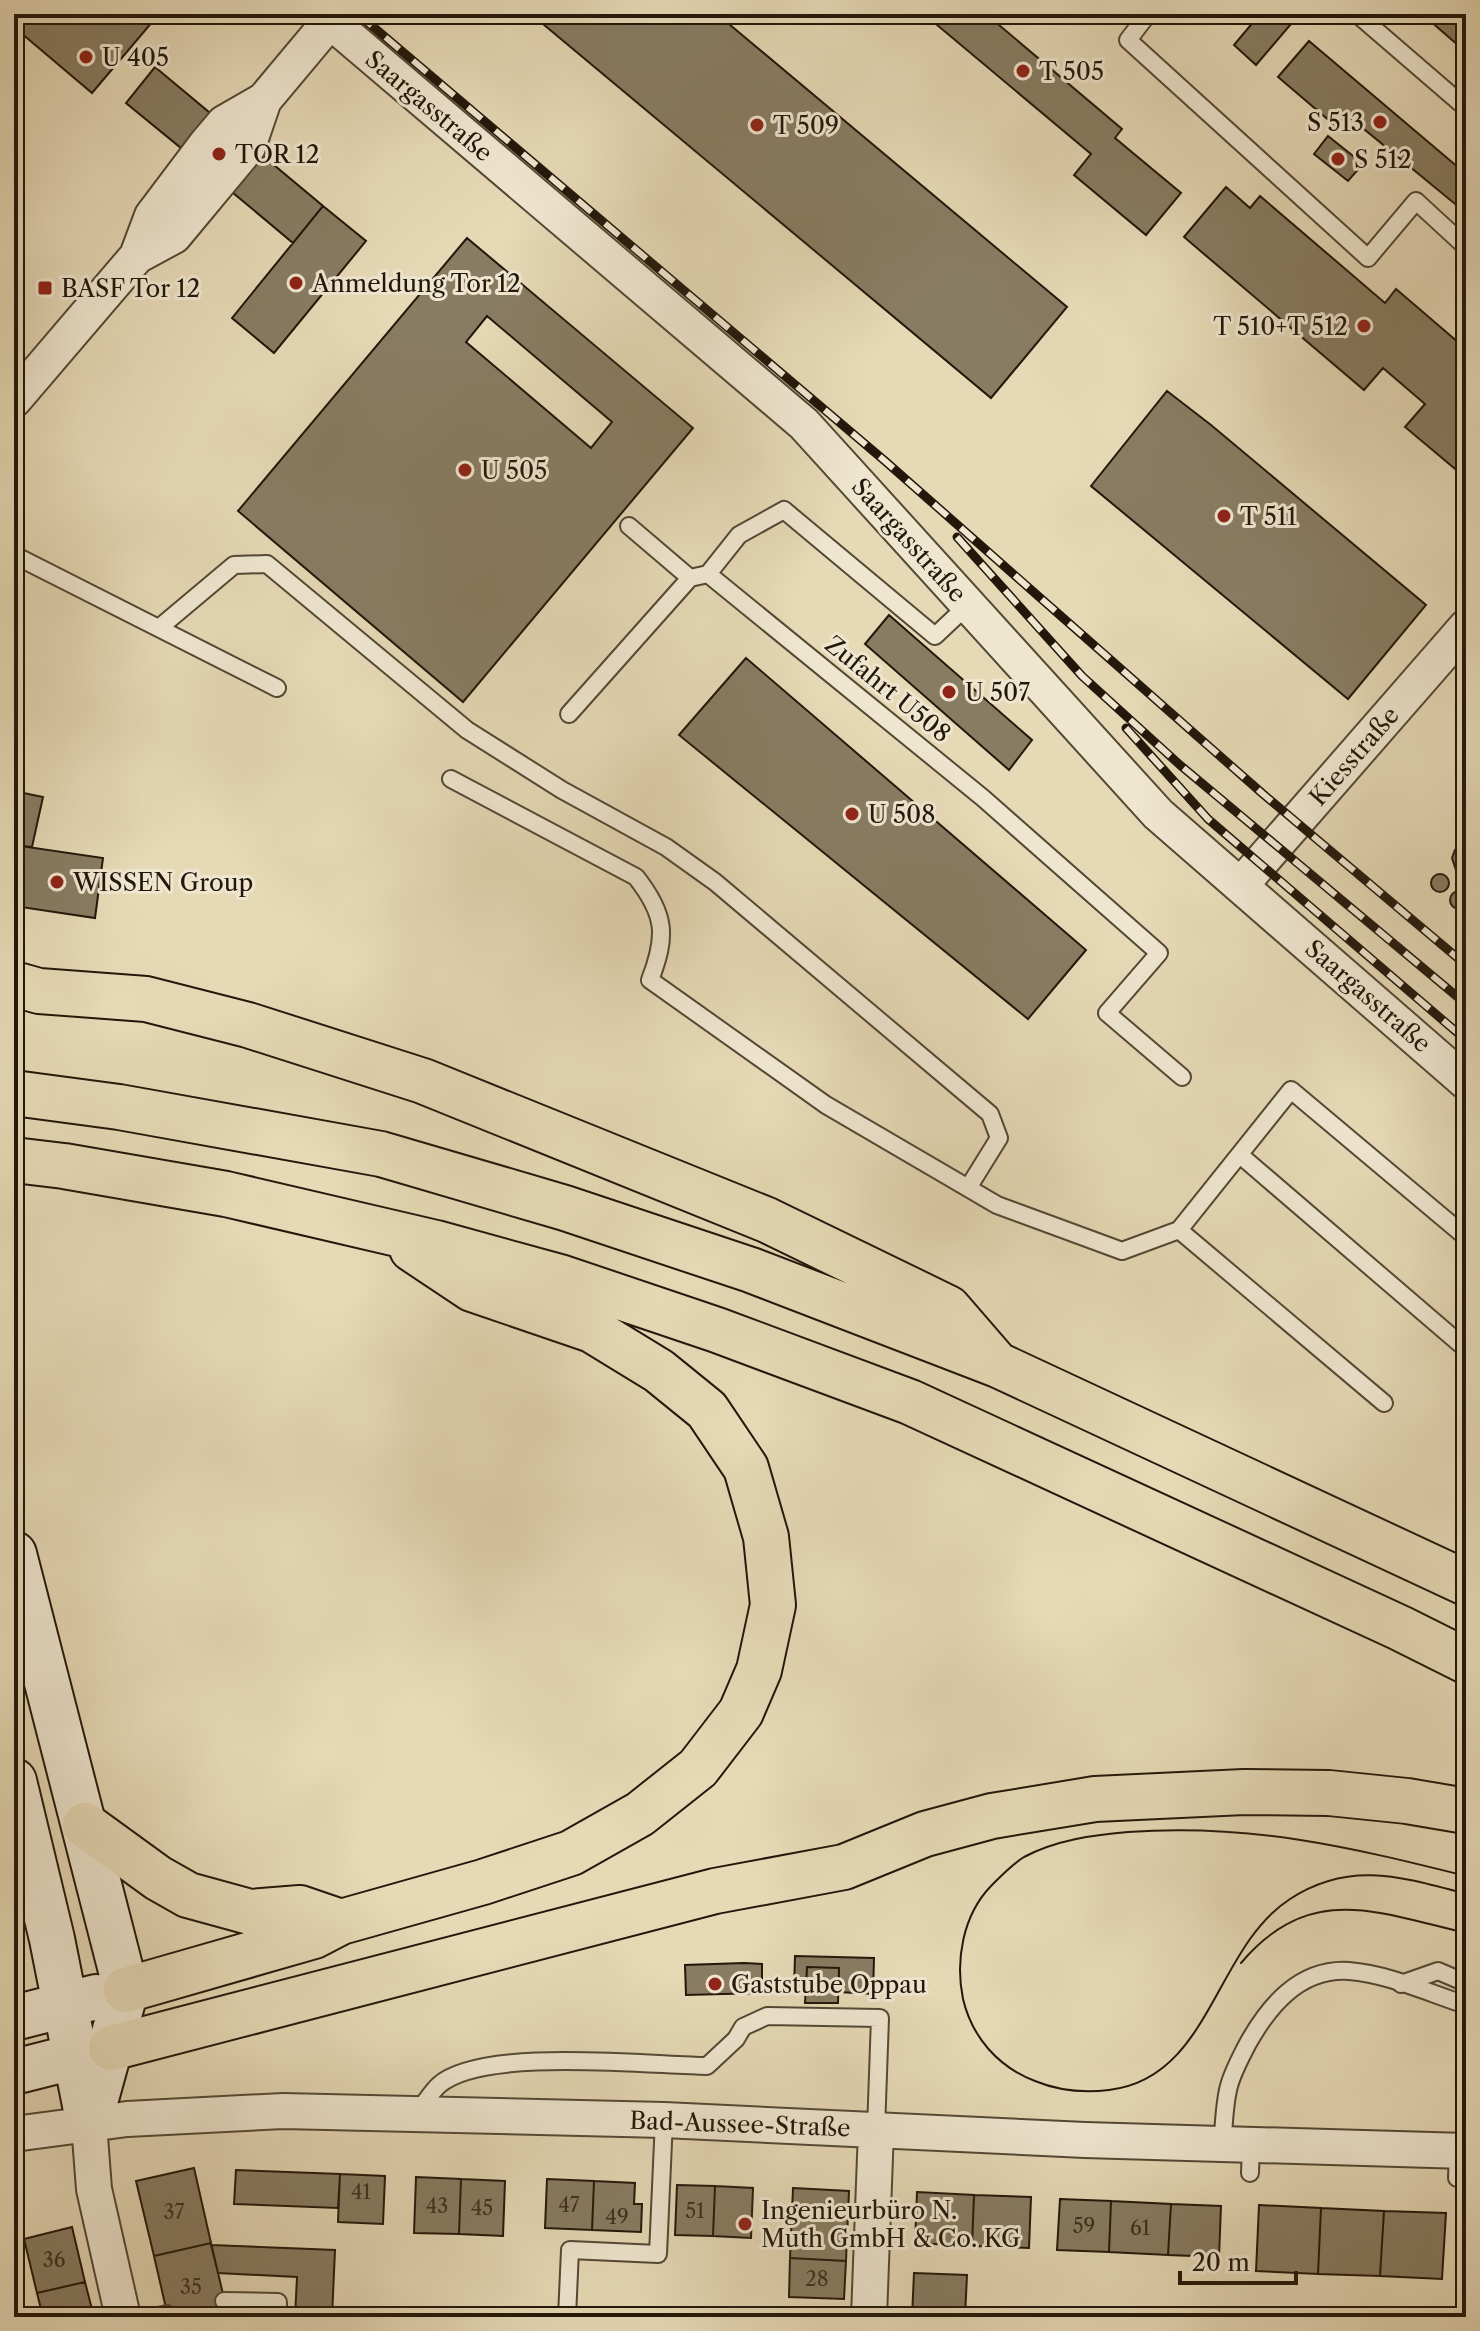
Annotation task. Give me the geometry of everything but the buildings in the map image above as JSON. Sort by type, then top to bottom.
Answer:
[{"type":"highway","points":[[22,994],[146,999],[248,1025],[423,1081],[767,1220],[948,1308],[998,1365]]},
{"type":"highway","points":[[14,1093],[119,1107],[381,1154],[565,1208],[751,1270],[998,1365],[1466,1583]]},
{"type":"highway","points":[[14,1160],[226,1194],[384,1230],[563,1278],[717,1330],[910,1402],[1466,1661]]},
{"type":"highway","points":[[126,1990],[314,1936],[341,1922],[483,1882],[571,1853],[640,1814],[698,1768],[741,1712],[759,1670],[773,1605],[766,1537],[746,1468],[707,1410],[659,1371],[592,1330],[472,1289],[384,1230]]},
{"type":"highway","points":[[94,2052],[715,1891],[844,1867],[925,1834],[992,1816],[1095,1799],[1244,1792],[1329,1793],[1466,1811]]},
{"type":"highway","points":[[85,1825],[158,1878],[188,1895],[250,1912],[300,1908],[341,1922]]},
{"type":"street","points":[[14,400],[137,256],[152,216],[224,123],[264,100],[333,18]]},
{"type":"street","name":"Saargasstraße","points":[[333,18],[804,424],[1158,814],[1466,1082]]},
{"type":"street","points":[[137,256],[174,236],[248,147],[264,100]]},
{"type":"street","name":"Kiesstraße","points":[[1241,885],[1466,627]]},
{"type":"street","points":[[14,1554],[126,1990],[94,2052],[89,2124],[94,2189],[123,2317]]},
{"type":"street","points":[[14,1781],[66,2004],[94,2052]]},
{"type":"street","points":[[14,2018],[126,1990]]},
{"type":"street","points":[[14,2072],[94,2052]]},
{"type":"street","name":"Bad-Aussee-Straße","points":[[14,2134],[89,2124],[283,2111],[664,2120],[876,2130],[1241,2154],[1460,2160]]},
{"type":"street","points":[[869,2317],[876,2130]]},
{"type":"lane","points":[[1148,14],[1128,40],[1368,258],[1416,201],[1466,247]]},
{"type":"lane","points":[[1357,14],[1466,108]]},
{"type":"lane","points":[[569,714],[690,578],[708,574],[739,535],[784,510],[935,636],[968,605]]},
{"type":"lane","points":[[629,526],[690,578]]},
{"type":"lane","points":[[14,555],[277,688]]},
{"type":"lane","points":[[159,628],[234,565],[267,564],[467,730],[562,790],[666,847],[715,882],[990,1114],[999,1138],[968,1188]]},
{"type":"lane","name":"Zufahrt U508","points":[[708,574],[983,798],[1159,953],[1107,1013],[1182,1077]]},
{"type":"lane","points":[[451,779],[636,877],[651,896],[662,923],[661,952],[650,980],[826,1105],[997,1205],[1122,1251],[1179,1230],[1291,1090],[1466,1237]]},
{"type":"lane","points":[[1240,1155],[1466,1349]]},
{"type":"lane","points":[[1179,1230],[1384,1403]]},
{"type":"lane","points":[[1241,2154],[1228,2087],[1263,2016],[1279,1997],[1325,1972],[1349,1971],[1466,2005]]},
{"type":"lane","points":[[1401,1984],[1438,1971],[1466,1983]]},
{"type":"lane","points":[[416,2114],[441,2083],[486,2064],[557,2060],[707,2066],[736,2039],[743,2027],[767,2016],[880,2018],[876,2130]]},
{"type":"lane","points":[[567,2317],[570,2250],[658,2254],[664,2120]]},
{"type":"lane","points":[[224,2301],[278,2302],[278,2317]]},
{"type":"tram line","points":[[1466,1876],[1340,1847],[1258,1834],[1173,1830],[1115,1833],[1062,1842],[1019,1860],[981,1898],[968,1924],[961,1954],[963,1999],[980,2038],[1009,2068],[1035,2081],[1062,2089],[1109,2090],[1143,2080],[1170,2062],[1191,2037],[1244,1948],[1265,1921],[1290,1899],[1334,1879],[1355,1876],[1398,1878],[1466,1894]]},
{"type":"tram line","points":[[1241,1963],[1267,1937],[1293,1921],[1320,1912],[1375,1912],[1466,1933]]},
{"type":"railway","points":[[358,14],[885,461],[1263,794],[1466,965]]},
{"type":"railway","points":[[957,537],[1082,676],[1180,765],[1466,1004]]},
{"type":"railway","points":[[1126,728],[1208,819],[1466,1040]]},
{"type":"place","name":"U 405","points":[[86,57]]},
{"type":"place","name":"T 505","points":[[1023,71]]},
{"type":"place","name":"S 513","points":[[1380,122]]},
{"type":"place","name":"T 509","points":[[757,125]]},
{"type":"place","name":"TOR 12","points":[[219,154]]},
{"type":"place","name":"S 512","points":[[1338,159]]},
{"type":"place","name":"Anmeldung Tor 12","points":[[296,283]]},
{"type":"place","name":"BASF Tor 12","points":[[45,288]]},
{"type":"place","name":"T 510+T 512","points":[[1364,326]]},
{"type":"place","name":"U 505","points":[[465,470]]},
{"type":"place","name":"T 511","points":[[1224,516]]},
{"type":"place","name":"U 507","points":[[949,692]]},
{"type":"place","name":"U 508","points":[[852,814]]},
{"type":"place","name":"WISSEN Group","points":[[57,882]]},
{"type":"place","name":"Gaststube Oppau","points":[[715,1984]]},
{"type":"place","name":"Ingenieurbüro N. Muth GmbH & Co. KG","points":[[745,2224]]}]
